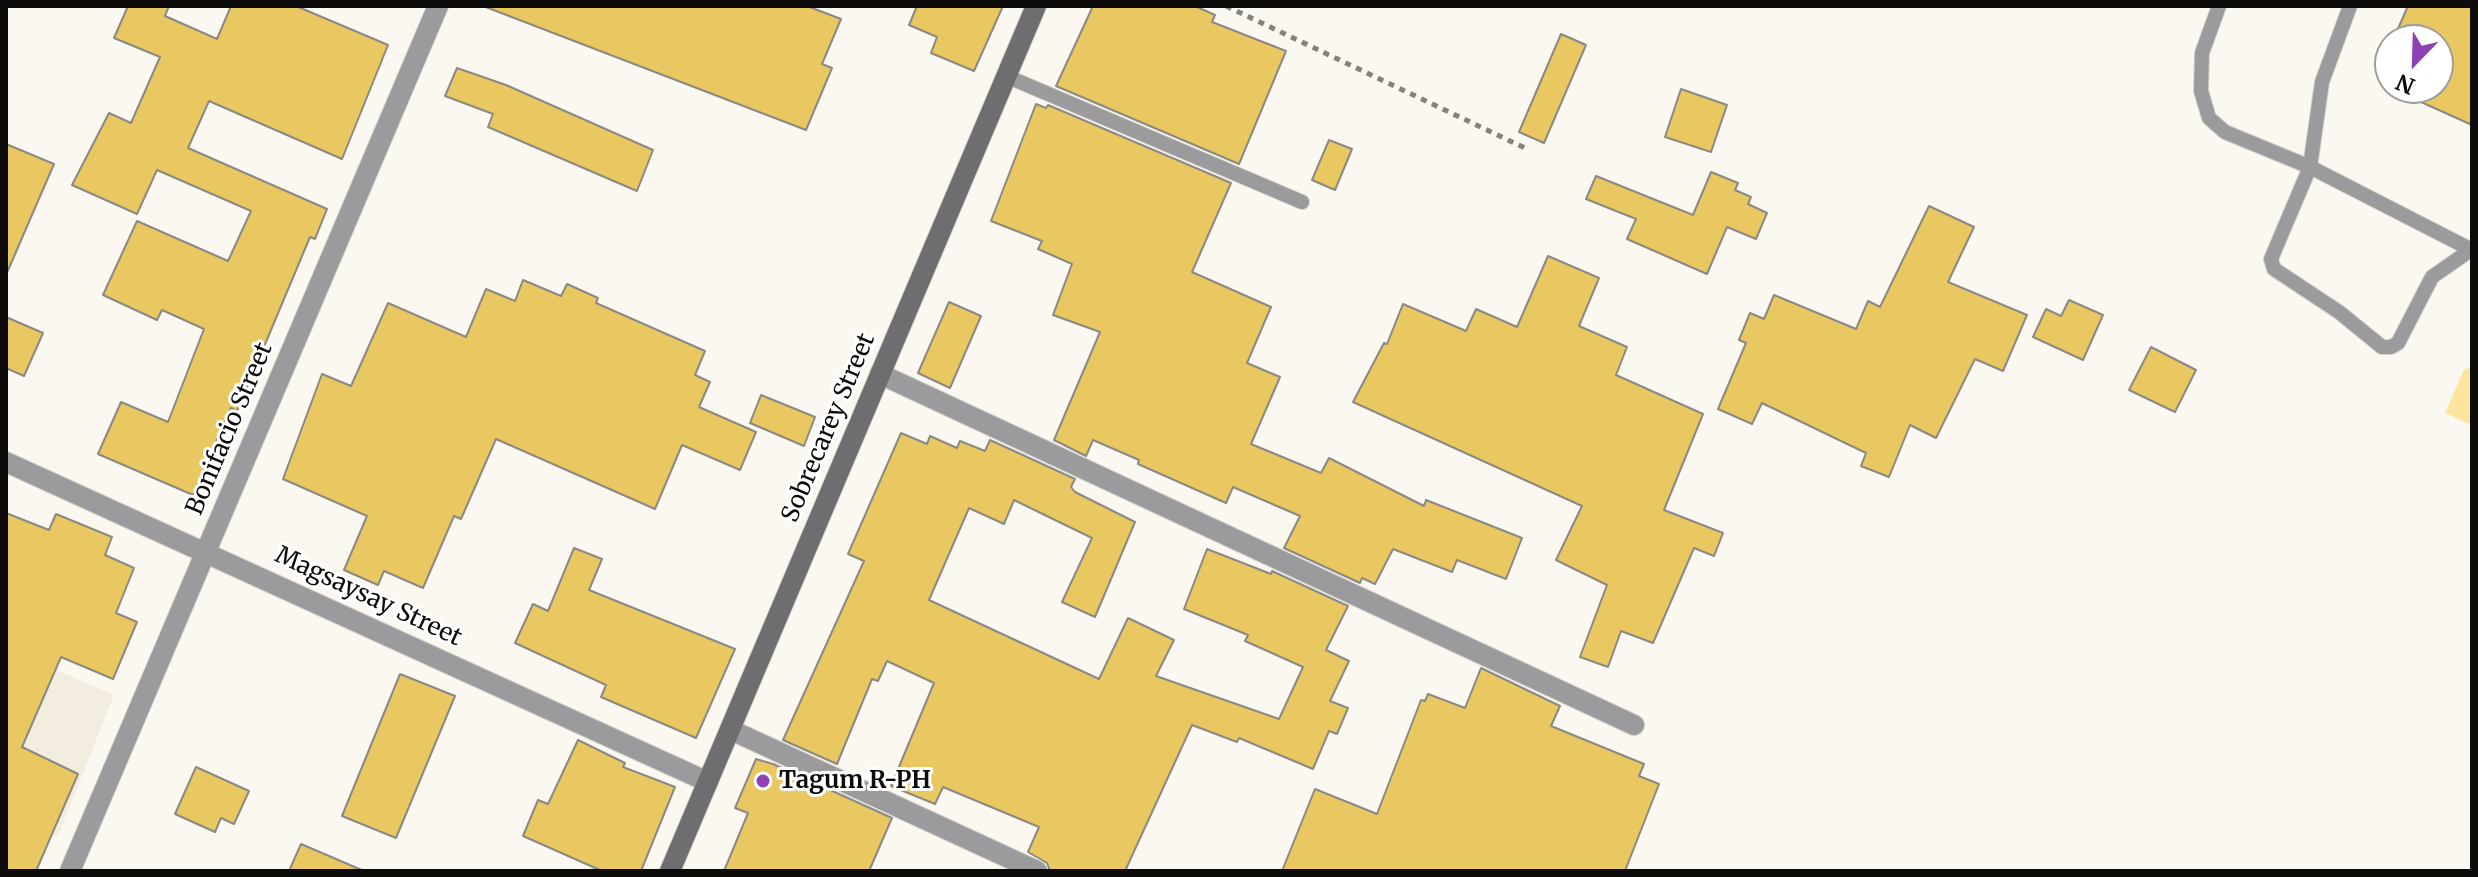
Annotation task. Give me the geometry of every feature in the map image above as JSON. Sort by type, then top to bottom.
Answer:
[{"type":"main road","name":"Sobrecarey Street","points":[[670,871],[1036,6]]},
{"type":"street","name":"Bonifacio Street","points":[[70,871],[438,6]]},
{"type":"street","points":[[880,374],[1634,725]]},
{"type":"street","name":"Magsaysay Street","points":[[6,462],[708,782]]},
{"type":"street","points":[[731,730],[1037,871]]},
{"type":"lane","points":[[2219,6],[2202,53],[2201,91],[2209,118],[2225,132],[2310,167],[2471,249],[2432,277],[2398,343],[2382,347],[2339,312],[2274,269],[2271,259],[2310,167],[2322,82],[2350,6]]},
{"type":"lane","points":[[1006,76],[1302,202]]},
{"type":"path","points":[[1226,6],[1527,149]]},
{"type":"shaded area","points":[[2472,366],[2472,425],[2445,413],[2464,370]]},
{"type":"shaded area","points":[[6,648],[114,695],[58,836],[6,812]]},
{"type":"building","points":[[128,6],[169,6],[165,16],[217,39],[231,6],[296,6],[388,45],[342,159],[209,101],[188,148],[327,209],[315,239],[310,237],[237,411],[231,408],[193,495],[98,454],[121,402],[168,422],[204,329],[162,310],[157,320],[103,295],[137,221],[228,261],[251,211],[157,170],[137,214],[72,185],[109,113],[131,123],[160,57],[114,38]]},
{"type":"building","points":[[483,6],[807,6],[841,19],[822,64],[832,68],[806,130]]},
{"type":"building","points":[[917,6],[1003,6],[974,71],[931,53],[937,37],[909,25]]},
{"type":"building","points":[[1093,6],[1195,6],[1215,15],[1212,22],[1286,51],[1239,164],[1056,86]]},
{"type":"building","points":[[2408,6],[2472,6],[2472,125],[2425,104],[2454,104],[2454,24],[2400,24]]},
{"type":"building","points":[[1561,34],[1586,45],[1544,143],[1519,132]]},
{"type":"building","points":[[457,68],[506,85],[653,150],[637,191],[488,127],[493,114],[445,96]]},
{"type":"building","points":[[1681,89],[1727,105],[1711,152],[1665,137]]},
{"type":"building","points":[[1036,104],[1046,108],[1048,105],[1231,183],[1192,272],[1271,307],[1247,363],[1280,377],[1251,444],[1321,473],[1329,458],[1424,506],[1426,500],[1522,538],[1506,579],[1457,560],[1452,572],[1393,549],[1375,584],[1362,578],[1360,583],[1284,548],[1300,516],[1233,487],[1226,503],[1138,464],[1139,460],[1093,440],[1086,456],[1054,440],[1100,332],[1053,315],[1072,264],[1038,249],[1042,241],[991,221]]},
{"type":"building","points":[[1329,140],[1352,149],[1335,190],[1312,180]]},
{"type":"building","points":[[6,144],[54,164],[6,275]]},
{"type":"building","points":[[1711,172],[1738,183],[1735,190],[1751,197],[1748,204],[1767,213],[1756,239],[1727,227],[1707,274],[1627,239],[1636,219],[1586,199],[1596,176],[1693,215]]},
{"type":"building","points":[[1929,206],[1974,227],[1948,282],[2027,315],[2003,371],[1975,359],[1936,438],[1910,425],[1889,477],[1861,466],[1866,453],[1762,403],[1752,424],[1718,409],[1746,343],[1739,340],[1750,313],[1764,319],[1774,295],[1856,329],[1868,301],[1880,307]]},
{"type":"building","points":[[1548,256],[1599,278],[1579,326],[1627,347],[1616,375],[1703,414],[1664,510],[1723,533],[1714,556],[1694,548],[1653,643],[1621,631],[1608,667],[1580,657],[1607,585],[1556,560],[1582,506],[1353,402],[1384,343],[1387,344],[1403,304],[1466,331],[1476,309],[1517,327]]},
{"type":"building","points":[[523,280],[561,296],[567,284],[598,298],[596,303],[705,351],[695,375],[710,382],[699,407],[756,432],[740,470],[682,445],[655,509],[496,439],[461,519],[454,516],[423,588],[384,571],[378,585],[344,570],[367,516],[283,479],[322,374],[351,386],[388,303],[466,337],[486,289],[515,301]]},
{"type":"building","points":[[2069,300],[2103,315],[2083,360],[2033,337],[2046,309],[2061,316]]},
{"type":"building","points":[[949,302],[981,316],[950,388],[918,373]]},
{"type":"building","points":[[6,317],[43,333],[24,376],[6,368]]},
{"type":"building","points":[[2151,347],[2196,370],[2175,412],[2129,390]]},
{"type":"building","points":[[761,395],[815,417],[804,446],[750,423]]},
{"type":"building","points":[[901,433],[927,444],[930,436],[957,448],[960,441],[985,451],[990,440],[1075,479],[1071,487],[1075,492],[1135,522],[1095,617],[1062,602],[1092,538],[1014,500],[1004,524],[969,508],[929,600],[1099,679],[1128,618],[1174,640],[1156,676],[1279,719],[1303,667],[1245,641],[1248,635],[1184,609],[1207,549],[1271,574],[1272,571],[1348,606],[1326,650],[1349,661],[1330,701],[1348,708],[1337,734],[1329,731],[1313,769],[1239,738],[1237,742],[1192,725],[1125,871],[1050,871],[1047,863],[1028,852],[1039,827],[943,787],[935,804],[891,786],[934,683],[887,661],[878,681],[872,679],[837,764],[783,740],[864,561],[848,554]]},
{"type":"building","points":[[6,513],[49,530],[56,514],[112,537],[105,555],[134,568],[116,613],[137,622],[113,679],[61,657],[22,747],[78,774],[36,871],[6,871]]},
{"type":"building","points":[[574,548],[602,559],[589,590],[735,649],[696,738],[601,697],[606,685],[515,643],[533,604],[548,611]]},
{"type":"building","points":[[1481,668],[1560,706],[1551,726],[1644,764],[1639,776],[1659,784],[1625,871],[1282,871],[1315,789],[1377,814],[1421,700],[1425,701],[1428,694],[1465,708]]},
{"type":"building","points":[[400,674],[455,696],[396,838],[342,816]]},
{"type":"building","points":[[578,740],[625,763],[623,767],[675,787],[641,871],[602,871],[523,836],[538,800],[548,804]]},
{"type":"building","points":[[756,759],[892,818],[869,871],[724,871],[748,813],[735,808]]},
{"type":"building","points":[[196,767],[249,791],[234,824],[221,818],[215,832],[175,814]]},
{"type":"building","points":[[301,844],[364,871],[289,871]]},
{"type":"place","name":"Tagum R-PH","points":[[763,781]]}]
